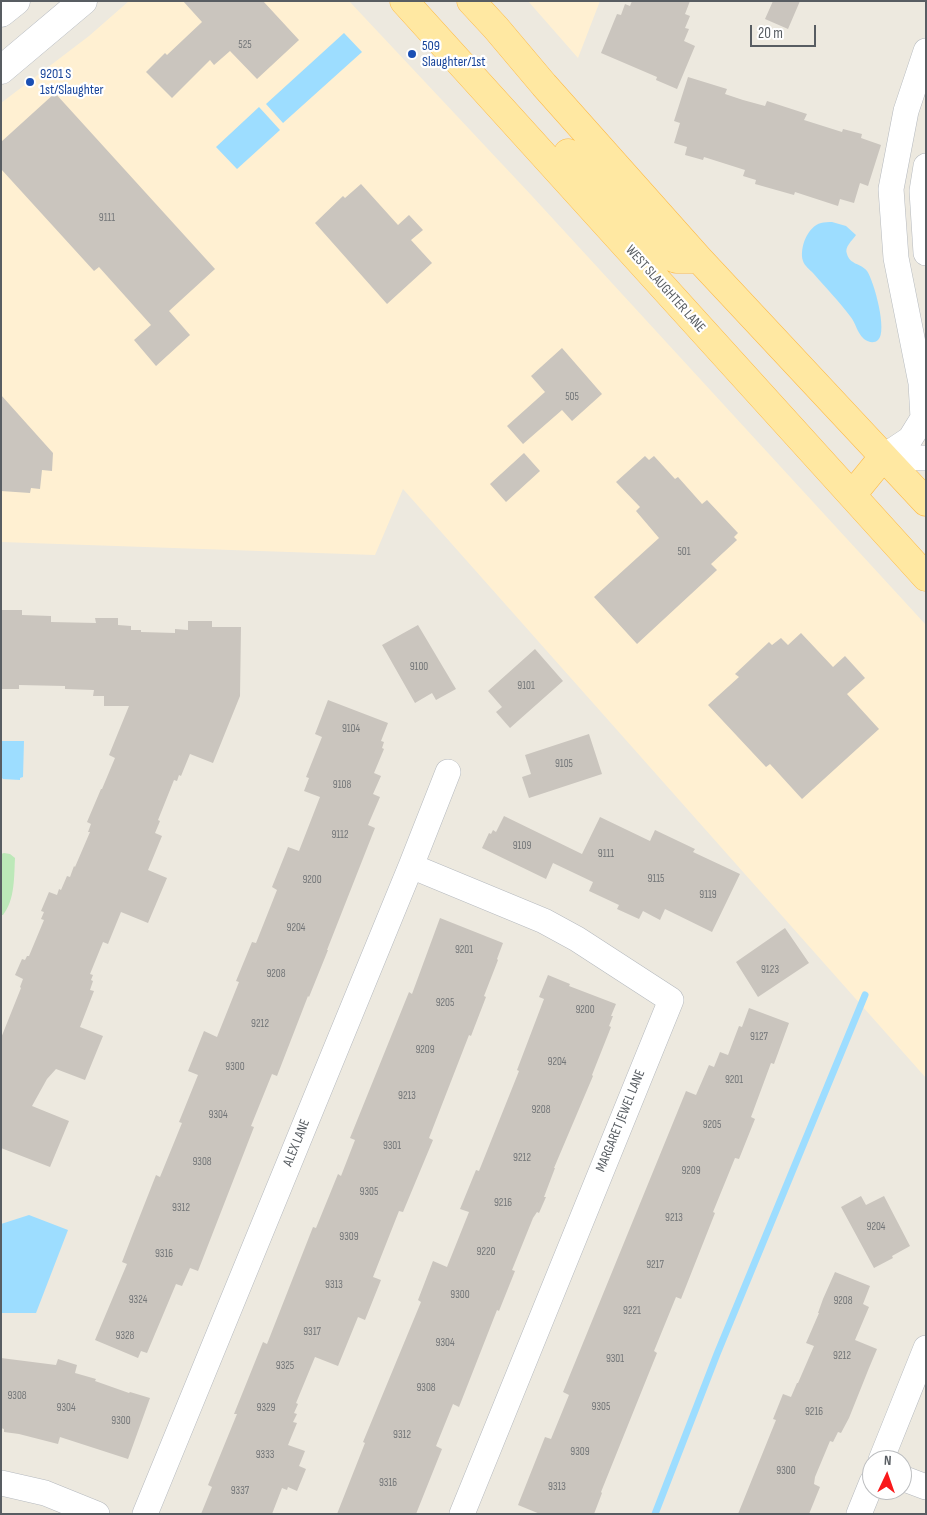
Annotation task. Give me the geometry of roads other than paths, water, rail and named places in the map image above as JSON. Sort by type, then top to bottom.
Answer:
[{"type":"main road","points":[[1,13],[16,1]]},
{"type":"main road","points":[[1,70],[84,1]]},
{"type":"main road","name":"WEST SLAUGHTER LANE","points":[[404,1],[926,577]]},
{"type":"main road","points":[[471,1],[699,259],[926,502]]},
{"type":"main road","points":[[510,118],[521,111],[526,111],[531,115],[662,254],[676,259],[699,259]]},
{"type":"main road","points":[[852,495],[883,457]]},
{"type":"street","points":[[883,457],[910,439],[923,418],[921,383],[896,258],[891,189],[906,112],[926,52]]},
{"type":"street","points":[[926,166],[922,191],[926,253]]},
{"type":"street","points":[[883,457],[926,458]]},
{"type":"street","name":"ALEX LANE","points":[[145,1514],[448,772]]},
{"type":"street","name":"MARGARET JEWEL LANE","points":[[411,866],[544,921],[671,1000],[462,1514]]},
{"type":"street","points":[[885,1450],[926,1348]]},
{"type":"street","points":[[912,1482],[926,1487]]},
{"type":"street","points":[[1,1483],[45,1493],[98,1514]]},
{"type":"street","points":[[859,1514],[865,1500]]},
{"type":"water","points":[[344,33],[362,52],[283,123],[266,104]]},
{"type":"water","points":[[259,107],[280,130],[237,169],[216,147]]},
{"type":"water","points":[[832,222],[846,226],[856,235],[847,246],[846,251],[848,258],[867,271],[873,285],[881,317],[881,335],[875,342],[867,341],[862,337],[846,310],[803,261],[802,250],[812,228],[822,223]]},
{"type":"water","points":[[2,741],[24,741],[23,777],[20,780],[3,779],[1,777]]},
{"type":"water","points":[[29,1215],[68,1230],[36,1313],[1,1313],[1,1224]]},
{"type":"waterway","points":[[655,1514],[717,1354],[865,995]]},
{"type":"place","name":"509 Slaughter/1st","points":[[412,54]]},
{"type":"place","name":"9201 S 1st/Slaughter","points":[[30,82]]}]
